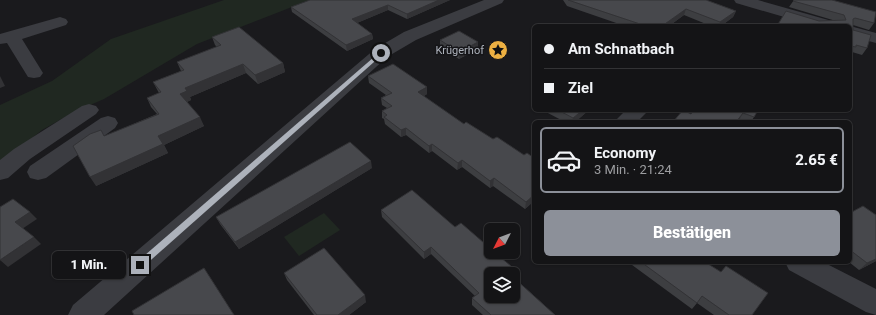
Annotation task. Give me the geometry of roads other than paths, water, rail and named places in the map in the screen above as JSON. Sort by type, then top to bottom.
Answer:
[{"type":"street","points":[[83,315],[372,60],[392,45],[410,36],[497,0]]},
{"type":"street","points":[[741,0],[762,3],[827,24]]},
{"type":"street","points":[[34,73],[6,38],[60,22]]},
{"type":"street","points":[[852,32],[876,38]]},
{"type":"street","points":[[0,172],[22,154],[89,110]]},
{"type":"street","points":[[626,120],[636,112]]},
{"type":"street","points":[[38,172],[108,123]]},
{"type":"street","points":[[802,264],[876,304]]},
{"type":"place","name":"Krügerhof","points":[[498,50]]}]
